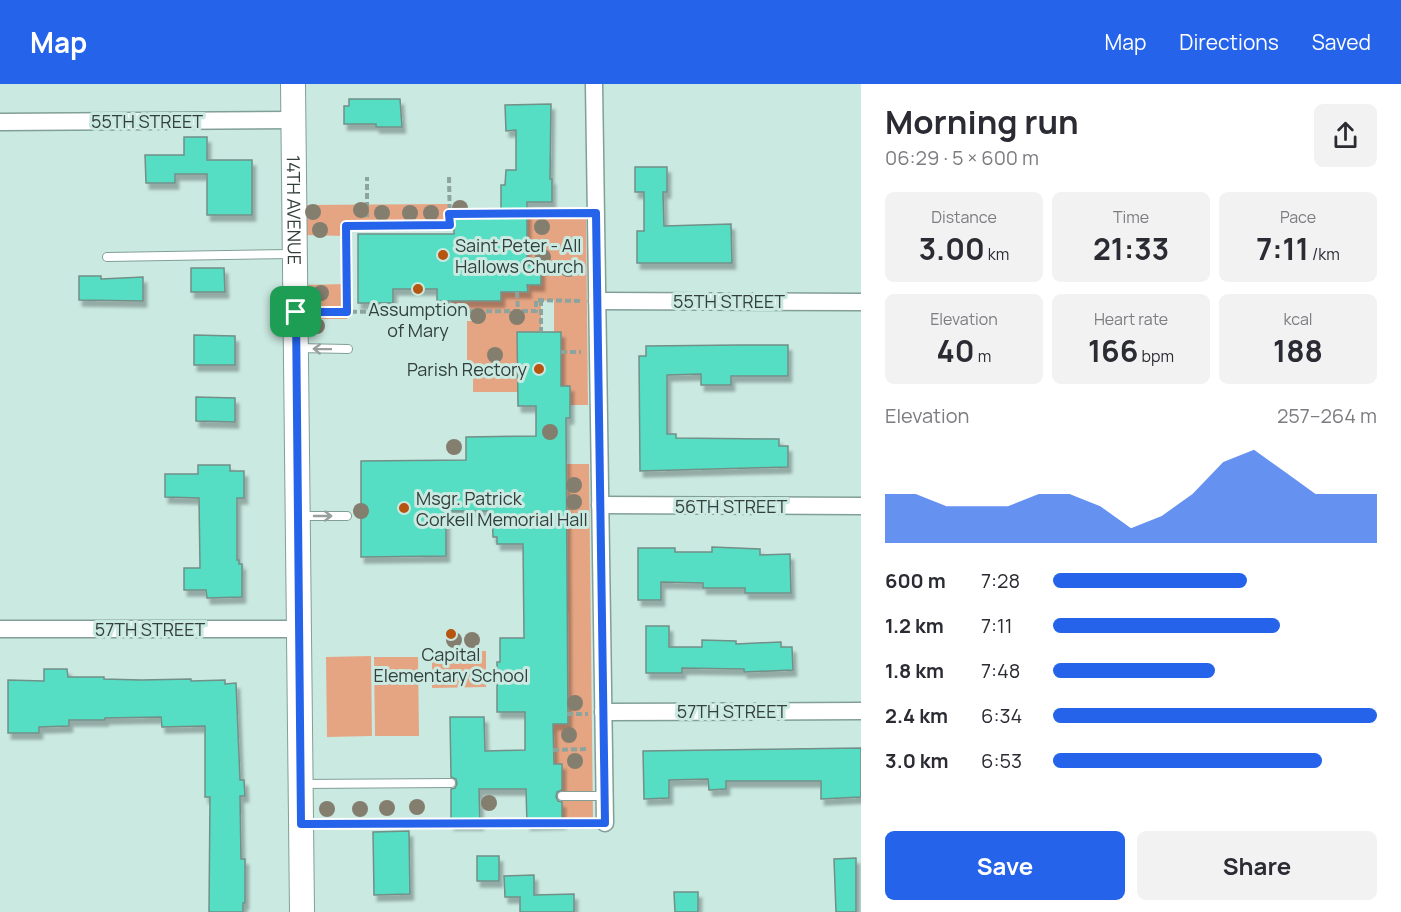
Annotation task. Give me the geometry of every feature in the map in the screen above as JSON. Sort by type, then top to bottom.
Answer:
[{"type":"street","name":"14TH AVENUE","points":[[293,84],[302,912]]},
{"type":"street","points":[[594,84],[596,213],[592,301],[600,505],[598,713],[605,823]]},
{"type":"street","name":"55TH STREET","points":[[0,122],[294,120]]},
{"type":"street","name":"55TH STREET","points":[[592,301],[861,302]]},
{"type":"street","name":"56TH STREET","points":[[600,505],[861,506]]},
{"type":"street","name":"57TH STREET","points":[[0,629],[299,629]]},
{"type":"street","name":"57TH STREET","points":[[598,713],[861,711]]},
{"type":"lane","points":[[106,257],[296,254]]},
{"type":"lane","points":[[296,348],[348,349]]},
{"type":"lane","points":[[298,516],[347,516]]},
{"type":"lane","points":[[301,784],[451,783]]},
{"type":"lane","points":[[562,796],[604,796]]},
{"type":"path","points":[[367,177],[367,226]]},
{"type":"path","points":[[347,312],[346,226],[450,225],[449,177]]},
{"type":"path","points":[[449,214],[596,213]]},
{"type":"path","points":[[517,292],[518,311]]},
{"type":"path","points":[[296,312],[536,311],[536,300],[592,301]]},
{"type":"path","points":[[541,300],[541,333]]},
{"type":"path","points":[[567,714],[598,713]]},
{"type":"path","points":[[553,750],[593,749]]},
{"type":"path","points":[[301,824],[605,823]]},
{"type":"shaded area","points":[[449,204],[450,226],[347,226],[346,236],[303,235],[303,205]]},
{"type":"shaded area","points":[[466,209],[553,209],[553,213],[586,213],[588,405],[570,405],[570,386],[561,386],[561,333],[554,332],[554,300],[541,301],[541,332],[517,333],[518,392],[473,392],[473,367],[467,366],[467,321],[473,321],[473,311],[452,311],[452,301],[501,292],[527,292],[527,285],[541,284],[541,265],[527,265],[527,230],[498,230],[498,218],[466,218]]},
{"type":"shaded area","points":[[346,284],[347,319],[304,319],[304,285]]},
{"type":"shaded area","points":[[565,464],[589,464],[593,822],[562,823],[562,764],[553,764]]},
{"type":"shaded area","points":[[486,651],[486,687],[432,688],[432,652]]},
{"type":"shaded area","points":[[371,656],[372,736],[327,737],[326,657]]},
{"type":"shaded area","points":[[374,657],[418,657],[419,736],[375,736]]},
{"type":"building","points":[[349,99],[400,99],[402,127],[344,124],[344,106],[349,106]]},
{"type":"building","name":"Saint Peter - All Hallows Church","points":[[551,104],[552,202],[527,202],[527,265],[541,265],[541,285],[527,285],[528,292],[501,292],[501,301],[437,301],[437,289],[393,289],[393,303],[358,303],[358,234],[454,234],[454,219],[501,218],[501,185],[505,185],[506,170],[516,170],[516,130],[506,131],[505,105]]},
{"type":"building","points":[[184,137],[207,137],[207,160],[252,160],[252,215],[207,215],[207,174],[175,174],[175,183],[146,183],[145,155],[184,155]]},
{"type":"building","points":[[635,167],[667,167],[667,192],[663,192],[664,226],[731,224],[732,263],[637,263],[637,231],[644,231],[644,192],[635,192]]},
{"type":"building","points":[[191,268],[224,268],[225,292],[191,292]]},
{"type":"building","points":[[79,276],[101,276],[101,279],[143,277],[143,301],[79,300]]},
{"type":"building","name":"Capital Elementary School","points":[[517,332],[561,332],[561,386],[570,386],[570,418],[566,418],[568,724],[553,724],[554,764],[562,764],[562,790],[557,792],[556,797],[562,802],[562,823],[527,824],[526,789],[479,789],[480,824],[451,824],[451,789],[457,784],[456,779],[451,777],[450,717],[484,717],[485,751],[525,750],[525,712],[497,712],[497,662],[500,662],[500,638],[524,638],[523,544],[497,544],[497,537],[493,537],[492,511],[446,511],[446,556],[361,557],[361,461],[466,460],[466,437],[536,436],[536,406],[518,406]]},
{"type":"building","points":[[194,335],[235,336],[235,365],[194,365]]},
{"type":"building","points":[[788,345],[788,376],[731,376],[731,385],[701,385],[701,374],[667,375],[667,434],[676,434],[676,438],[779,439],[779,446],[788,446],[788,467],[640,471],[639,356],[646,356],[646,346]]},
{"type":"building","points":[[196,397],[235,398],[235,422],[196,421]]},
{"type":"building","points":[[198,465],[230,465],[230,471],[244,471],[244,498],[237,498],[237,560],[239,564],[242,564],[242,597],[207,598],[206,590],[184,590],[184,568],[200,568],[199,498],[165,497],[165,474],[198,474]]},
{"type":"building","points":[[712,547],[760,549],[760,555],[790,554],[791,593],[745,593],[745,588],[703,588],[703,583],[661,582],[661,600],[638,600],[638,548],[675,548],[675,552],[712,552]]},
{"type":"building","points":[[646,626],[669,626],[669,647],[702,647],[702,640],[736,641],[736,644],[781,642],[781,647],[792,647],[793,670],[744,672],[744,669],[682,668],[682,673],[646,673]]},
{"type":"building","points":[[44,669],[67,669],[68,677],[225,680],[225,684],[236,683],[240,780],[244,780],[245,796],[240,796],[241,859],[245,859],[243,912],[209,912],[210,797],[205,797],[205,726],[162,727],[161,717],[105,718],[105,720],[69,720],[69,726],[39,727],[39,733],[8,733],[8,680],[44,681]]},
{"type":"building","points":[[861,748],[861,797],[821,799],[821,781],[726,781],[726,789],[709,790],[708,779],[669,780],[669,798],[644,799],[643,751]]},
{"type":"building","points":[[409,831],[410,894],[374,895],[373,832]]},
{"type":"building","points":[[477,856],[499,856],[499,881],[477,881]]},
{"type":"building","points":[[856,858],[856,912],[836,912],[834,859]]},
{"type":"building","points":[[534,875],[534,895],[574,894],[574,912],[520,912],[520,897],[505,897],[504,876]]},
{"type":"building","points":[[674,892],[698,892],[698,912],[675,912]]},
{"type":"place","name":"Saint Peter - All Hallows Church","points":[[443,255]]},
{"type":"place","name":"Assumption of Mary","points":[[418,289]]},
{"type":"place","name":"Parish Rectory","points":[[539,369]]},
{"type":"place","name":"Msgr. Patrick Corkell Memorial Hall","points":[[404,508]]},
{"type":"place","name":"Capital Elementary School","points":[[451,634]]},
{"type":"route","points":[[596,213],[605,823],[301,824],[296,312],[347,312],[346,226],[450,225],[449,214],[596,213]]}]
